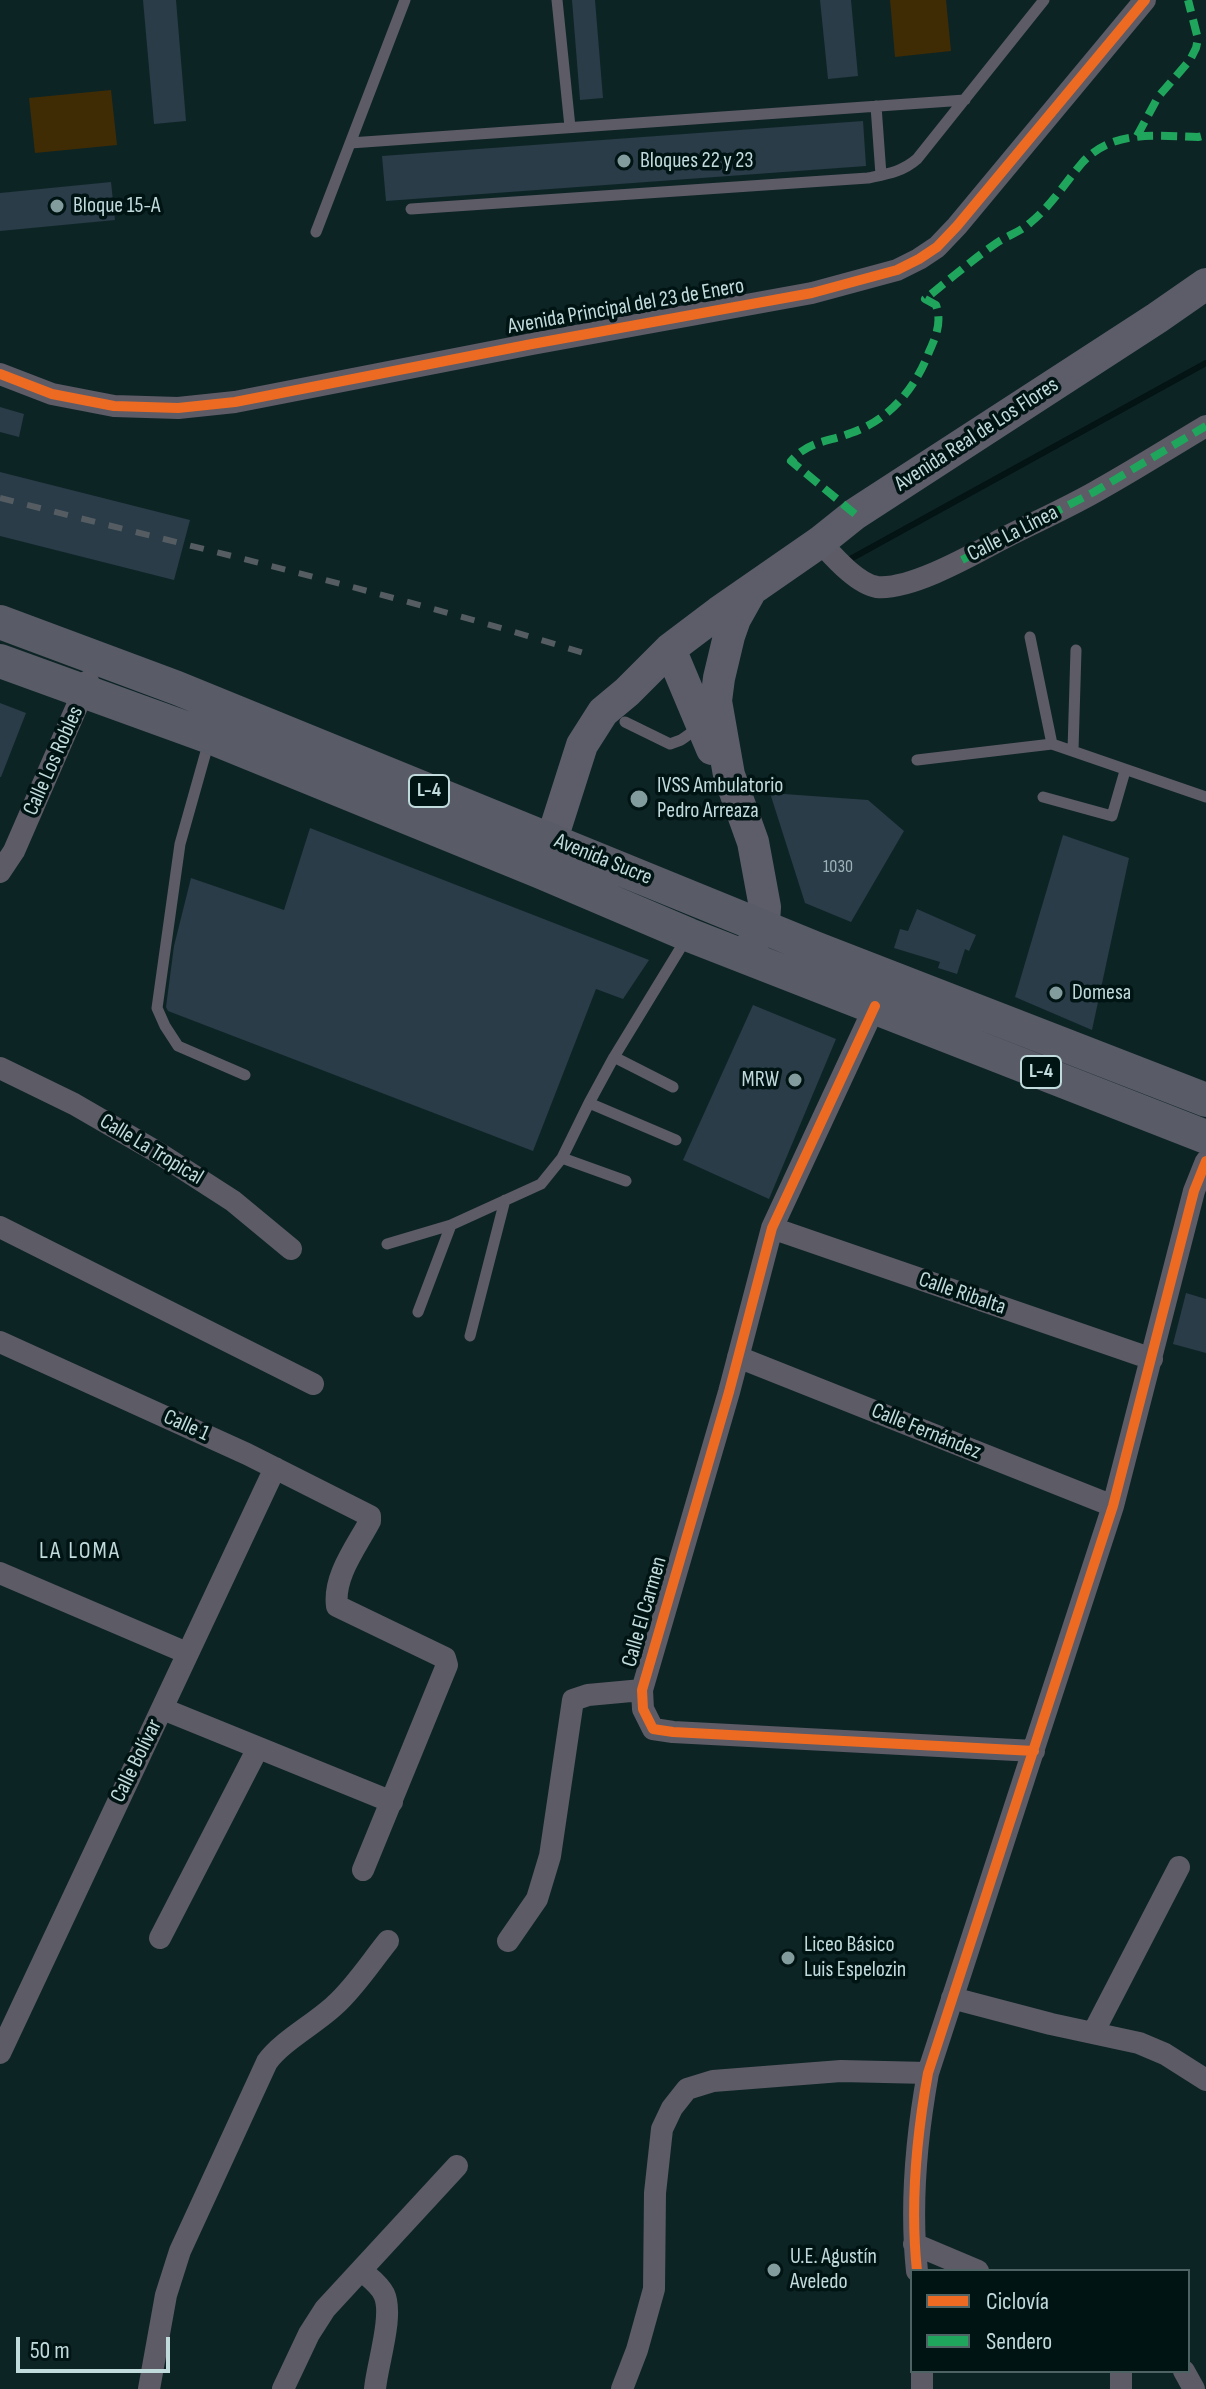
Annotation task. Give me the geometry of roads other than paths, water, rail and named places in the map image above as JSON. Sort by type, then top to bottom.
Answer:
[{"type":"main road","name":"Avenida Sucre","points":[[0,622],[177,688],[761,925],[1206,1100]]},
{"type":"main road","name":"Avenida Sucre","points":[[0,661],[210,737],[689,935],[1206,1137]]},
{"type":"street","name":"Avenida Principal del 23 de Enero","points":[[0,374],[52,394],[114,406],[178,408],[235,402],[812,293],[897,270],[937,247],[957,226],[1145,0]]},
{"type":"street","name":"Avenida Real de Los Flores","points":[[552,839],[582,745],[591,727],[603,712],[679,643],[855,514],[1206,284]]},
{"type":"street","name":"Calle La Línea","points":[[820,542],[839,563],[867,584],[886,587],[915,579],[962,560],[1094,492],[1206,426]]},
{"type":"street","name":"Avenida Real de Los Flores","points":[[747,956],[764,922],[765,907],[753,842],[729,775],[716,701],[732,627],[751,592]]},
{"type":"street","name":"Avenida Real de Los Flores","points":[[679,643],[702,726],[709,744],[729,775]]},
{"type":"street","points":[[679,643],[702,644],[713,656],[719,678]]},
{"type":"street","name":"Calle Los Robles","points":[[0,872],[14,851],[97,659]]},
{"type":"street","name":"Calle El Carmen","points":[[875,1006],[772,1228],[642,1690],[643,1709],[653,1729],[1034,1751]]},
{"type":"street","name":"Calle La Tropical","points":[[0,1068],[74,1104],[157,1152],[233,1201],[291,1249]]},
{"type":"street","points":[[917,2269],[914,2244],[915,2149],[928,2073],[1113,1506],[1194,1191],[1206,1161]]},
{"type":"street","points":[[0,1227],[313,1384]]},
{"type":"street","name":"Calle Ribalta","points":[[772,1228],[1152,1359]]},
{"type":"street","name":"Calle 1","points":[[0,1342],[275,1468],[370,1516],[339,1581],[337,1606],[447,1661],[392,1802]]},
{"type":"street","name":"Calle Fernández","points":[[738,1357],[1113,1506]]},
{"type":"street","name":"Calle Bolívar","points":[[0,2053],[275,1468]]},
{"type":"street","points":[[0,1573],[187,1653]]},
{"type":"street","points":[[508,1941],[537,1899],[550,1856],[573,1700],[588,1695],[642,1690]]},
{"type":"street","points":[[163,1709],[392,1802],[363,1870]]},
{"type":"street","points":[[160,1938],[258,1748]]},
{"type":"street","points":[[1093,2033],[1179,1867]]},
{"type":"street","points":[[149,2389],[166,2295],[180,2251],[267,2062],[280,2047],[337,2004],[388,1941]]},
{"type":"street","points":[[952,1998],[1139,2043],[1165,2054],[1206,2080]]},
{"type":"street","points":[[622,2389],[637,2350],[654,2289],[655,2193],[662,2129],[682,2094],[695,2085],[713,2081],[841,2071],[928,2073]]},
{"type":"street","points":[[283,2389],[309,2334],[325,2309],[457,2166]]},
{"type":"street","points":[[914,2244],[973,2269]]},
{"type":"street","points":[[362,2271],[377,2283],[386,2297],[386,2320],[375,2389]]},
{"type":"lane","points":[[316,232],[405,0]]},
{"type":"lane","points":[[557,0],[570,127]]},
{"type":"lane","points":[[411,209],[852,179],[907,168],[1044,0]]},
{"type":"lane","points":[[350,143],[965,100]]},
{"type":"lane","points":[[876,106],[881,175]]},
{"type":"lane","points":[[1030,637],[1052,744]]},
{"type":"lane","points":[[1073,750],[1076,650]]},
{"type":"lane","points":[[625,722],[670,744],[702,726]]},
{"type":"lane","points":[[210,737],[180,844],[157,1008],[178,1046],[245,1075]]},
{"type":"lane","points":[[917,760],[1052,744],[1206,797]]},
{"type":"lane","points":[[1043,797],[1112,816],[1125,771]]},
{"type":"lane","points":[[387,1244],[451,1225],[541,1184],[562,1158],[614,1057],[689,935]]},
{"type":"lane","points":[[614,1057],[673,1087]]},
{"type":"lane","points":[[589,1103],[676,1140]]},
{"type":"lane","points":[[562,1158],[626,1181]]},
{"type":"lane","points":[[470,1336],[505,1200]]},
{"type":"lane","points":[[418,1312],[451,1225]]},
{"type":"waterway","points":[[845,562],[1206,363]]},
{"type":"railway","points":[[0,498],[370,592],[590,655]]},
{"type":"place","name":"Bloques 22 y 23","points":[[624,161]]},
{"type":"place","name":"Bloque 15-A","points":[[57,206]]},
{"type":"place","name":"IVSS Ambulatorio Pedro Arreaza","points":[[639,799]]},
{"type":"place","name":"Domesa","points":[[1056,993]]},
{"type":"place","name":"MRW","points":[[795,1080]]},
{"type":"place","name":"Liceo Básico Luis Espelozin","points":[[788,1958]]},
{"type":"place","name":"U.E. Agustín Aveledo","points":[[774,2270]]},
{"type":"district","name":"LA LOMA","points":[[80,1552]]}]
